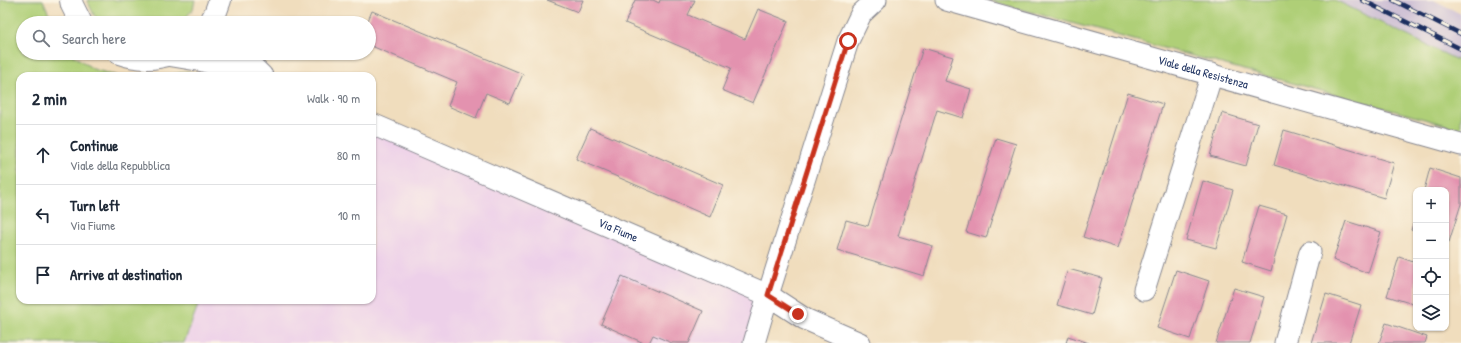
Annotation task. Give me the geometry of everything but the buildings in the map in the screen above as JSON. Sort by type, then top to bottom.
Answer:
[{"type":"street","points":[[71,0],[78,16]]},
{"type":"street","points":[[214,16],[220,0]]},
{"type":"street","points":[[220,0],[221,16]]},
{"type":"street","points":[[754,343],[853,29],[861,14],[876,0]]},
{"type":"street","name":"Viale della Resistenza","points":[[946,0],[1461,144]]},
{"type":"street","points":[[198,60],[246,72]]},
{"type":"street","points":[[246,60],[257,72]]},
{"type":"street","points":[[1144,290],[1212,74]]},
{"type":"street","name":"Via Fiume","points":[[376,126],[768,295],[812,322],[860,343]]},
{"type":"street","points":[[1285,343],[1310,252]]},
{"type":"shaded area","points":[[1335,0],[1434,0],[1461,14],[1461,62]]},
{"type":"shaded area","points":[[376,126],[768,295],[754,343],[184,343],[199,304],[376,304]]},
{"type":"green space","points":[[0,0],[43,0],[50,16],[16,16],[16,60],[80,60],[93,69],[104,72],[16,72],[16,304],[199,304],[184,343],[0,343]]},
{"type":"green space","points":[[87,0],[195,0],[193,9],[187,16],[94,15]]},
{"type":"green space","points":[[987,0],[1335,0],[1461,62],[1461,129]]},
{"type":"railway","points":[[1362,0],[1461,49]]},
{"type":"railway","points":[[1393,0],[1461,34]]},
{"type":"route","points":[[798,314],[768,295],[848,41]]}]
